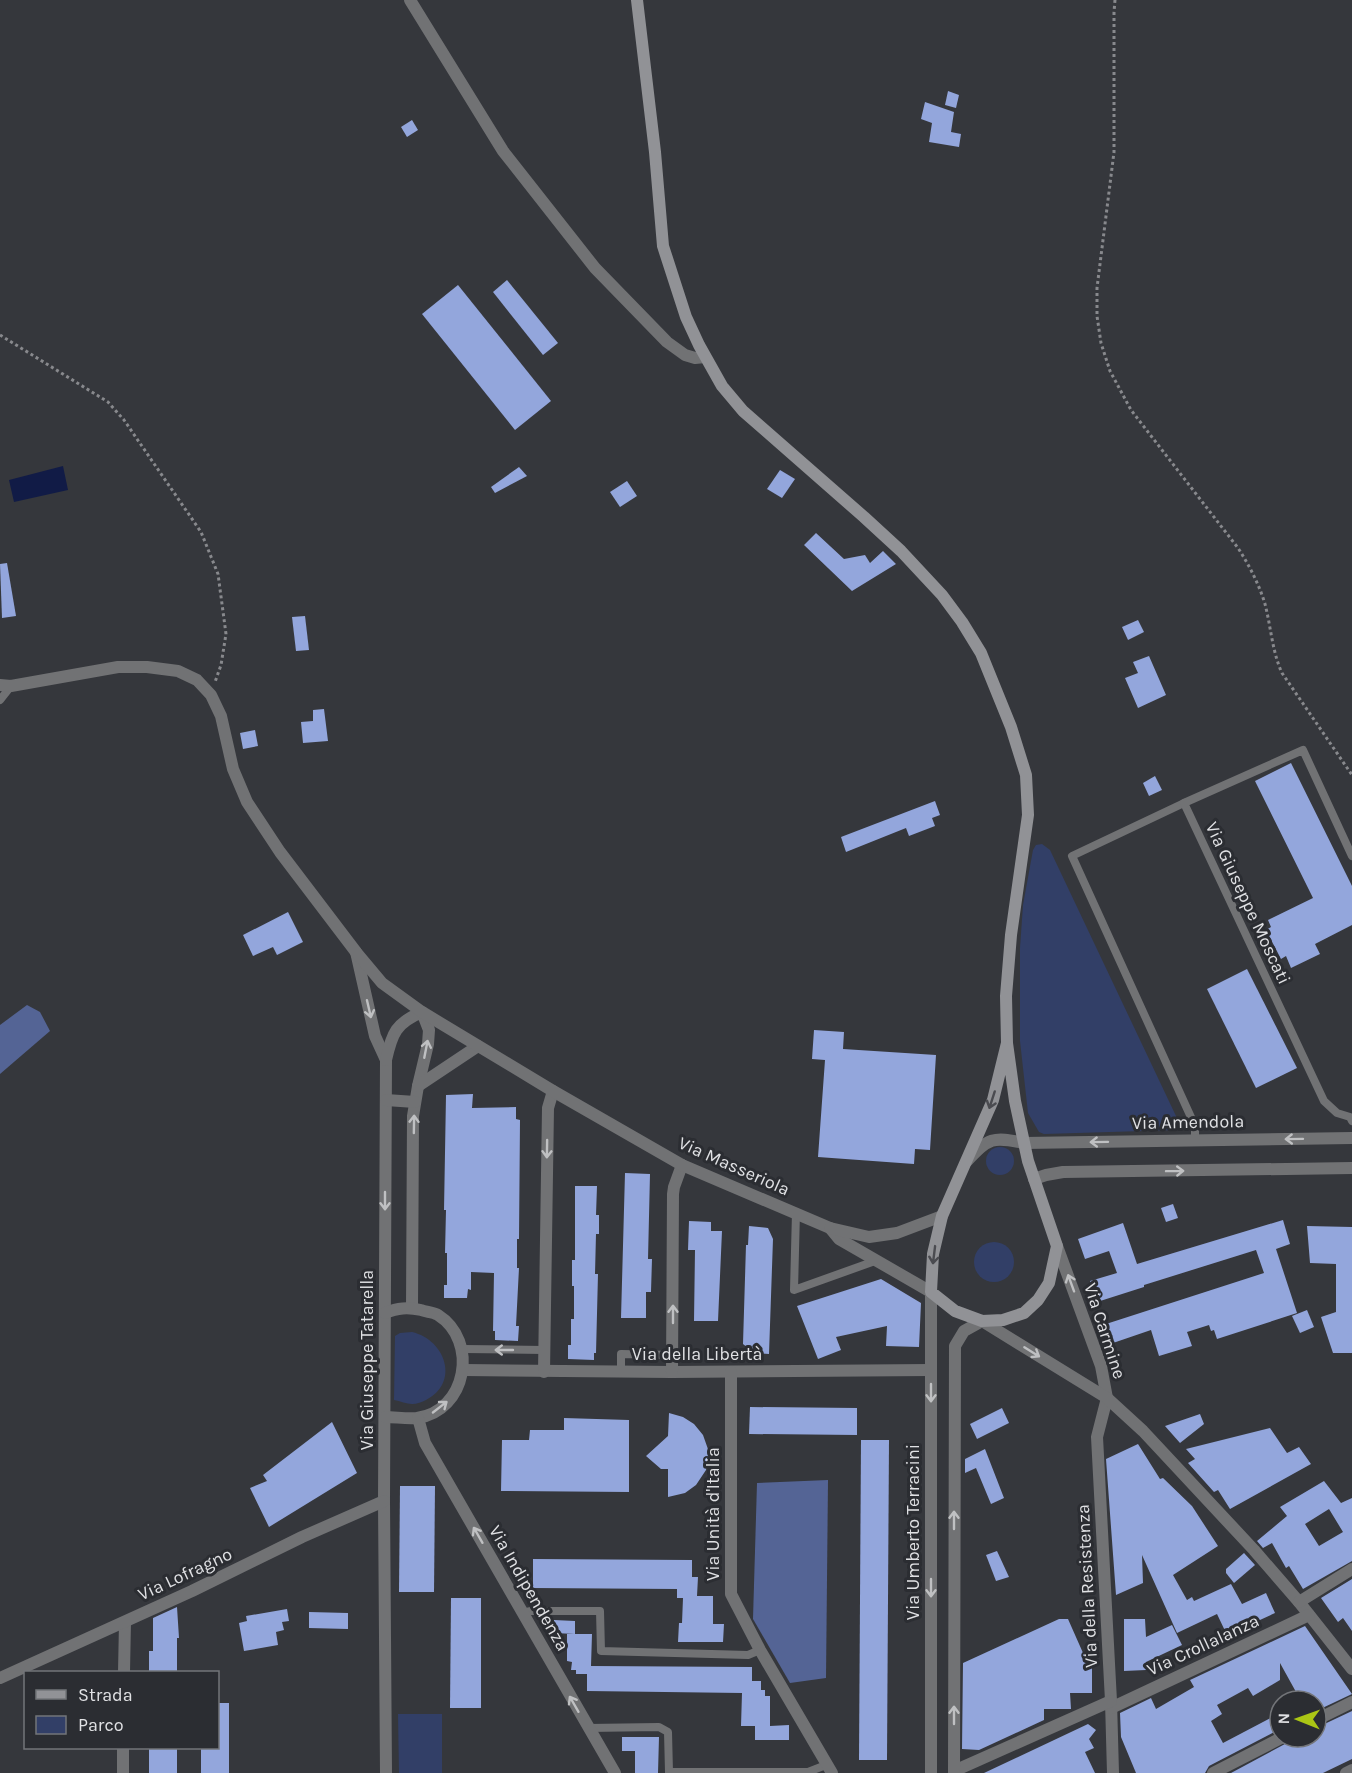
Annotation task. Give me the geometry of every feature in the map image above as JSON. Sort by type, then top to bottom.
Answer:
[{"type":"main road","points":[[637,0],[656,152],[663,246],[686,317],[705,357],[722,386],[743,411],[901,551],[942,595],[981,653],[1019,749],[1026,775],[1029,801],[1011,935],[1006,996],[1007,1043],[993,1100],[942,1216],[933,1254],[931,1292]]},
{"type":"main road","name":"Via Carmine","points":[[1007,1043],[1015,1101],[1024,1143],[1057,1246]]},
{"type":"main road","points":[[982,1321],[1003,1320],[1024,1313],[1038,1300],[1049,1283],[1057,1246]]},
{"type":"main road","name":"Via Masseriola","points":[[931,1292],[955,1311],[982,1321]]},
{"type":"street","points":[[410,0],[503,151],[595,268],[667,342],[685,355],[695,358],[705,357]]},
{"type":"street","points":[[6,685],[118,668],[147,667],[178,671],[197,680],[211,695]]},
{"type":"street","name":"Via Masseriola","points":[[211,695],[221,716],[233,769],[247,802],[280,852],[382,983],[422,1012],[478,1046],[682,1165],[830,1227],[839,1239],[931,1292]]},
{"type":"street","name":"Via Giuseppe Tatarella","points":[[356,952],[375,1035],[386,1060],[384,1501],[386,1773]]},
{"type":"street","points":[[386,1060],[390,1041],[397,1027],[409,1017],[422,1012],[429,1037],[415,1102],[412,1308]]},
{"type":"street","points":[[418,1086],[478,1046]]},
{"type":"street","points":[[544,1372],[548,1108],[553,1091]]},
{"type":"street","points":[[386,1100],[415,1102]]},
{"type":"street","points":[[967,1161],[983,1144],[1000,1137],[1024,1143]]},
{"type":"street","name":"Via Amendola","points":[[1024,1143],[1352,1138]]},
{"type":"street","points":[[672,1372],[673,1194],[682,1165]]},
{"type":"street","points":[[1034,1179],[1063,1172],[1352,1168]]},
{"type":"street","points":[[830,1227],[869,1237],[897,1233],[942,1216]]},
{"type":"street","name":"Via Carmine","points":[[1057,1246],[1101,1366],[1107,1398],[1150,1439],[1254,1550],[1310,1615],[1352,1669]]},
{"type":"street","name":"Via Umberto Terracini","points":[[931,1292],[931,1773]]},
{"type":"street","points":[[385,1313],[398,1308],[412,1308],[437,1314],[453,1328],[463,1349],[464,1370],[455,1394],[437,1411],[418,1418],[385,1417]]},
{"type":"street","points":[[954,1772],[955,1346],[964,1331],[982,1321]]},
{"type":"street","name":"Via Masseriola","points":[[982,1321],[1107,1398]]},
{"type":"street","name":"Via della Libertà","points":[[464,1370],[731,1372],[931,1370]]},
{"type":"street","name":"Via Unità d'Italia","points":[[731,1372],[731,1594],[760,1650],[829,1769]]},
{"type":"street","name":"Via della Resistenza","points":[[1107,1398],[1097,1437],[1113,1773]]},
{"type":"street","name":"Via Indipendenza","points":[[418,1418],[425,1443],[615,1773]]},
{"type":"street","name":"Via Lofragno","points":[[0,1678],[384,1501]]},
{"type":"street","points":[[1299,1602],[1352,1569]]},
{"type":"street","name":"Via Crollalanza","points":[[954,1772],[1310,1615]]},
{"type":"street","points":[[124,1671],[125,1622]]},
{"type":"street","points":[[1328,1714],[1352,1702]]},
{"type":"street","points":[[1213,1773],[1268,1745]]},
{"type":"street","points":[[123,1749],[123,1773]]},
{"type":"street","points":[[1346,1773],[1352,1770]]},
{"type":"lane","points":[[0,700],[6,685]]},
{"type":"lane","points":[[1195,1140],[1195,1126],[1072,856],[1303,750],[1352,856]]},
{"type":"lane","name":"Via Giuseppe Moscati","points":[[1184,803],[1324,1101],[1337,1113],[1350,1117],[1352,1121]]},
{"type":"lane","points":[[796,1212],[794,1290],[875,1261]]},
{"type":"lane","points":[[463,1349],[544,1350]]},
{"type":"lane","points":[[621,1372],[621,1354],[673,1355]]},
{"type":"lane","points":[[522,1613],[600,1611],[601,1651],[748,1655],[760,1650]]},
{"type":"lane","points":[[588,1728],[658,1727],[668,1732],[669,1772],[808,1772],[829,1769]]},
{"type":"path","points":[[1115,0],[1114,152],[1097,288],[1097,316],[1101,344],[1110,371],[1131,410],[1251,568],[1264,602],[1276,661],[1352,775]]},
{"type":"path","points":[[0,335],[108,402],[124,420],[201,532],[218,574],[226,634],[221,665],[211,695]]},
{"type":"green space","points":[[1042,844],[1050,850],[1176,1116],[1176,1130],[1044,1134],[1039,1132],[1028,1113],[1020,1041],[1020,948],[1023,905],[1033,850],[1036,845]]},
{"type":"green space","points":[[1000,1147],[1010,1151],[1014,1161],[1010,1171],[1000,1175],[990,1171],[986,1161],[990,1151]]},
{"type":"green space","points":[[994,1242],[1002,1243],[1008,1248],[1013,1254],[1013,1270],[1008,1276],[1002,1281],[994,1282],[986,1281],[980,1276],[975,1270],[974,1262],[975,1254],[980,1248],[986,1243]]},
{"type":"green space","points":[[412,1332],[433,1344],[445,1363],[445,1373],[443,1383],[437,1393],[424,1401],[412,1404],[394,1400],[395,1336]]},
{"type":"green space","points":[[398,1714],[442,1714],[442,1773],[399,1773]]},
{"type":"shaded area","points":[[63,466],[68,490],[14,502],[9,480]]},
{"type":"shaded area","points":[[27,1005],[40,1012],[50,1031],[0,1074],[0,1025]]},
{"type":"shaded area","points":[[828,1480],[826,1678],[790,1683],[753,1619],[757,1483]]},
{"type":"building","points":[[948,91],[959,95],[956,108],[945,105]]},
{"type":"building","points":[[925,102],[954,112],[951,132],[961,134],[959,147],[929,142],[932,123],[921,119]]},
{"type":"building","points":[[412,120],[418,130],[407,137],[401,127]]},
{"type":"building","points":[[507,280],[558,343],[543,355],[493,292]]},
{"type":"building","points":[[458,285],[551,401],[515,430],[422,314]]},
{"type":"building","points":[[519,467],[527,476],[495,493],[491,487]]},
{"type":"building","points":[[780,470],[795,479],[782,498],[767,489]]},
{"type":"building","points":[[627,481],[637,496],[620,507],[610,492]]},
{"type":"building","points":[[816,533],[844,559],[865,555],[870,563],[883,551],[896,564],[852,591],[804,545]]},
{"type":"building","points":[[7,563],[16,616],[2,618],[0,564]]},
{"type":"building","points":[[305,616],[309,650],[296,651],[292,617]]},
{"type":"building","points":[[1138,620],[1144,632],[1128,640],[1122,627]]},
{"type":"building","points":[[1149,656],[1166,695],[1138,708],[1125,678],[1138,673],[1133,662]]},
{"type":"building","points":[[324,709],[328,741],[303,743],[301,722],[313,721],[313,710]]},
{"type":"building","points":[[255,730],[258,746],[243,749],[240,733]]},
{"type":"building","points":[[1291,763],[1352,886],[1352,925],[1315,944],[1320,954],[1291,968],[1286,956],[1281,959],[1266,930],[1271,927],[1268,920],[1313,898],[1255,781]]},
{"type":"building","points":[[1155,776],[1162,790],[1149,796],[1143,783]]},
{"type":"building","points":[[935,801],[940,815],[932,818],[935,826],[909,836],[906,828],[846,852],[841,837]]},
{"type":"building","points":[[288,912],[303,942],[277,955],[273,947],[253,956],[243,935]]},
{"type":"building","points":[[1247,969],[1297,1068],[1256,1088],[1207,989]]},
{"type":"building","points":[[814,1030],[844,1032],[843,1049],[936,1055],[930,1150],[915,1149],[914,1164],[818,1157],[825,1060],[812,1059]]},
{"type":"building","points":[[473,1094],[472,1108],[516,1107],[516,1119],[520,1120],[519,1239],[517,1239],[517,1268],[519,1268],[516,1326],[519,1326],[518,1341],[495,1340],[495,1331],[493,1331],[494,1273],[471,1272],[471,1290],[468,1289],[467,1298],[444,1298],[444,1285],[447,1285],[446,1210],[444,1210],[446,1095]]},
{"type":"building","points":[[625,1173],[650,1174],[648,1259],[652,1259],[651,1292],[646,1292],[646,1318],[621,1318]]},
{"type":"building","points":[[575,1186],[597,1186],[596,1215],[599,1215],[599,1234],[596,1234],[595,1274],[598,1274],[594,1360],[568,1359],[568,1345],[571,1345],[571,1319],[574,1319],[572,1260],[575,1260]]},
{"type":"building","points":[[1173,1204],[1178,1218],[1166,1222],[1161,1208]]},
{"type":"building","points":[[1283,1220],[1290,1244],[1276,1249],[1297,1313],[1217,1339],[1214,1330],[1211,1331],[1209,1325],[1187,1332],[1192,1346],[1159,1356],[1151,1330],[1113,1343],[1106,1324],[1264,1273],[1256,1250],[1097,1302],[1090,1281],[1117,1273],[1109,1251],[1085,1259],[1078,1239],[1123,1223],[1137,1264]]},
{"type":"building","points":[[689,1221],[711,1222],[711,1231],[722,1231],[718,1321],[694,1321],[695,1250],[688,1250]]},
{"type":"building","points":[[749,1226],[768,1228],[773,1239],[769,1354],[754,1353],[743,1344],[746,1245],[748,1245]]},
{"type":"building","points":[[1307,1226],[1352,1227],[1352,1353],[1333,1353],[1321,1317],[1336,1312],[1336,1264],[1310,1263]]},
{"type":"building","points":[[881,1279],[921,1303],[919,1347],[886,1346],[887,1326],[836,1337],[841,1350],[818,1359],[797,1306]]},
{"type":"building","points":[[1307,1310],[1314,1327],[1300,1333],[1292,1316]]},
{"type":"building","points":[[750,1407],[857,1408],[857,1435],[749,1434]]},
{"type":"building","points":[[1002,1408],[1009,1423],[977,1439],[970,1424]]},
{"type":"building","points":[[669,1413],[683,1417],[694,1424],[703,1435],[709,1452],[706,1470],[696,1485],[685,1493],[668,1497],[668,1469],[661,1469],[646,1456],[668,1436]]},
{"type":"building","points":[[1200,1414],[1204,1424],[1180,1443],[1165,1426]]},
{"type":"building","points":[[564,1418],[629,1420],[629,1492],[501,1491],[502,1440],[529,1440],[530,1430],[564,1430]]},
{"type":"building","points":[[332,1422],[357,1473],[269,1527],[250,1488],[267,1481],[263,1475]]},
{"type":"building","points":[[1270,1428],[1287,1453],[1299,1447],[1311,1464],[1230,1509],[1218,1490],[1214,1492],[1188,1463],[1195,1459],[1186,1449]]},
{"type":"building","points":[[861,1440],[889,1440],[887,1760],[859,1760]]},
{"type":"building","points":[[1138,1444],[1160,1479],[1163,1478],[1192,1506],[1218,1546],[1173,1575],[1187,1600],[1192,1597],[1194,1601],[1231,1584],[1242,1604],[1266,1593],[1275,1613],[1227,1635],[1217,1614],[1177,1633],[1142,1555],[1143,1583],[1116,1595],[1106,1459]]},
{"type":"building","points":[[985,1449],[1004,1498],[991,1504],[976,1468],[965,1473],[965,1459]]},
{"type":"building","points":[[1324,1481],[1341,1503],[1352,1498],[1352,1561],[1303,1589],[1289,1566],[1286,1568],[1272,1543],[1263,1548],[1257,1541],[1287,1516],[1280,1507]],"holes":[[[1329,1509],[1343,1532],[1319,1546],[1305,1524]]]},
{"type":"building","points":[[400,1486],[435,1486],[434,1592],[399,1592]]},
{"type":"building","points":[[997,1551],[1009,1577],[996,1581],[986,1555]]},
{"type":"building","points":[[1244,1553],[1255,1565],[1234,1583],[1226,1573],[1226,1569]]},
{"type":"building","points":[[533,1559],[692,1560],[692,1577],[698,1577],[697,1596],[713,1596],[713,1624],[724,1624],[723,1642],[678,1642],[679,1623],[682,1623],[683,1598],[677,1598],[677,1589],[533,1588]]},
{"type":"building","points":[[1352,1579],[1352,1631],[1343,1618],[1338,1622],[1321,1598]]},
{"type":"building","points":[[451,1598],[481,1598],[481,1708],[450,1708]]},
{"type":"building","points":[[177,1607],[179,1638],[177,1638],[177,1671],[149,1671],[149,1651],[153,1651],[153,1618]]},
{"type":"building","points":[[287,1609],[289,1621],[282,1622],[284,1630],[276,1632],[278,1645],[244,1651],[239,1623],[247,1621],[246,1616]]},
{"type":"building","points":[[309,1612],[348,1613],[348,1629],[309,1628]]},
{"type":"building","points":[[1059,1619],[1068,1619],[1087,1662],[1092,1662],[1092,1693],[1070,1693],[1071,1709],[1044,1709],[1044,1720],[979,1750],[962,1749],[963,1663]]},
{"type":"building","points":[[1124,1619],[1145,1619],[1146,1637],[1172,1625],[1182,1645],[1146,1662],[1146,1670],[1124,1671]]},
{"type":"building","points":[[554,1620],[575,1621],[575,1634],[554,1633]]},
{"type":"building","points":[[1305,1626],[1352,1694],[1328,1705],[1328,1689],[1294,1689],[1280,1663],[1280,1680],[1253,1696],[1248,1688],[1217,1705],[1222,1714],[1211,1721],[1223,1743],[1268,1719],[1268,1735],[1209,1766],[1205,1773],[1136,1773],[1121,1737],[1120,1713],[1151,1698],[1156,1709],[1194,1687],[1190,1680]]},
{"type":"building","points":[[567,1634],[592,1634],[591,1666],[752,1667],[752,1681],[761,1681],[761,1690],[765,1690],[765,1696],[770,1696],[770,1726],[789,1725],[789,1740],[755,1740],[755,1726],[741,1726],[742,1693],[587,1691],[587,1674],[576,1674],[576,1670],[571,1670],[572,1662],[567,1661]]},
{"type":"building","points":[[219,1703],[229,1703],[229,1773],[201,1773],[201,1749],[219,1749]]},
{"type":"building","points":[[1352,1711],[1352,1759],[1323,1773],[1231,1773],[1276,1749],[1328,1749],[1328,1722]]},
{"type":"building","points":[[1088,1724],[1096,1730],[1089,1739],[1094,1748],[1085,1752],[1095,1773],[984,1773]]},
{"type":"building","points":[[622,1737],[659,1737],[658,1773],[635,1773],[635,1751],[622,1751]]},
{"type":"building","points":[[149,1749],[177,1749],[177,1773],[149,1773]]}]
